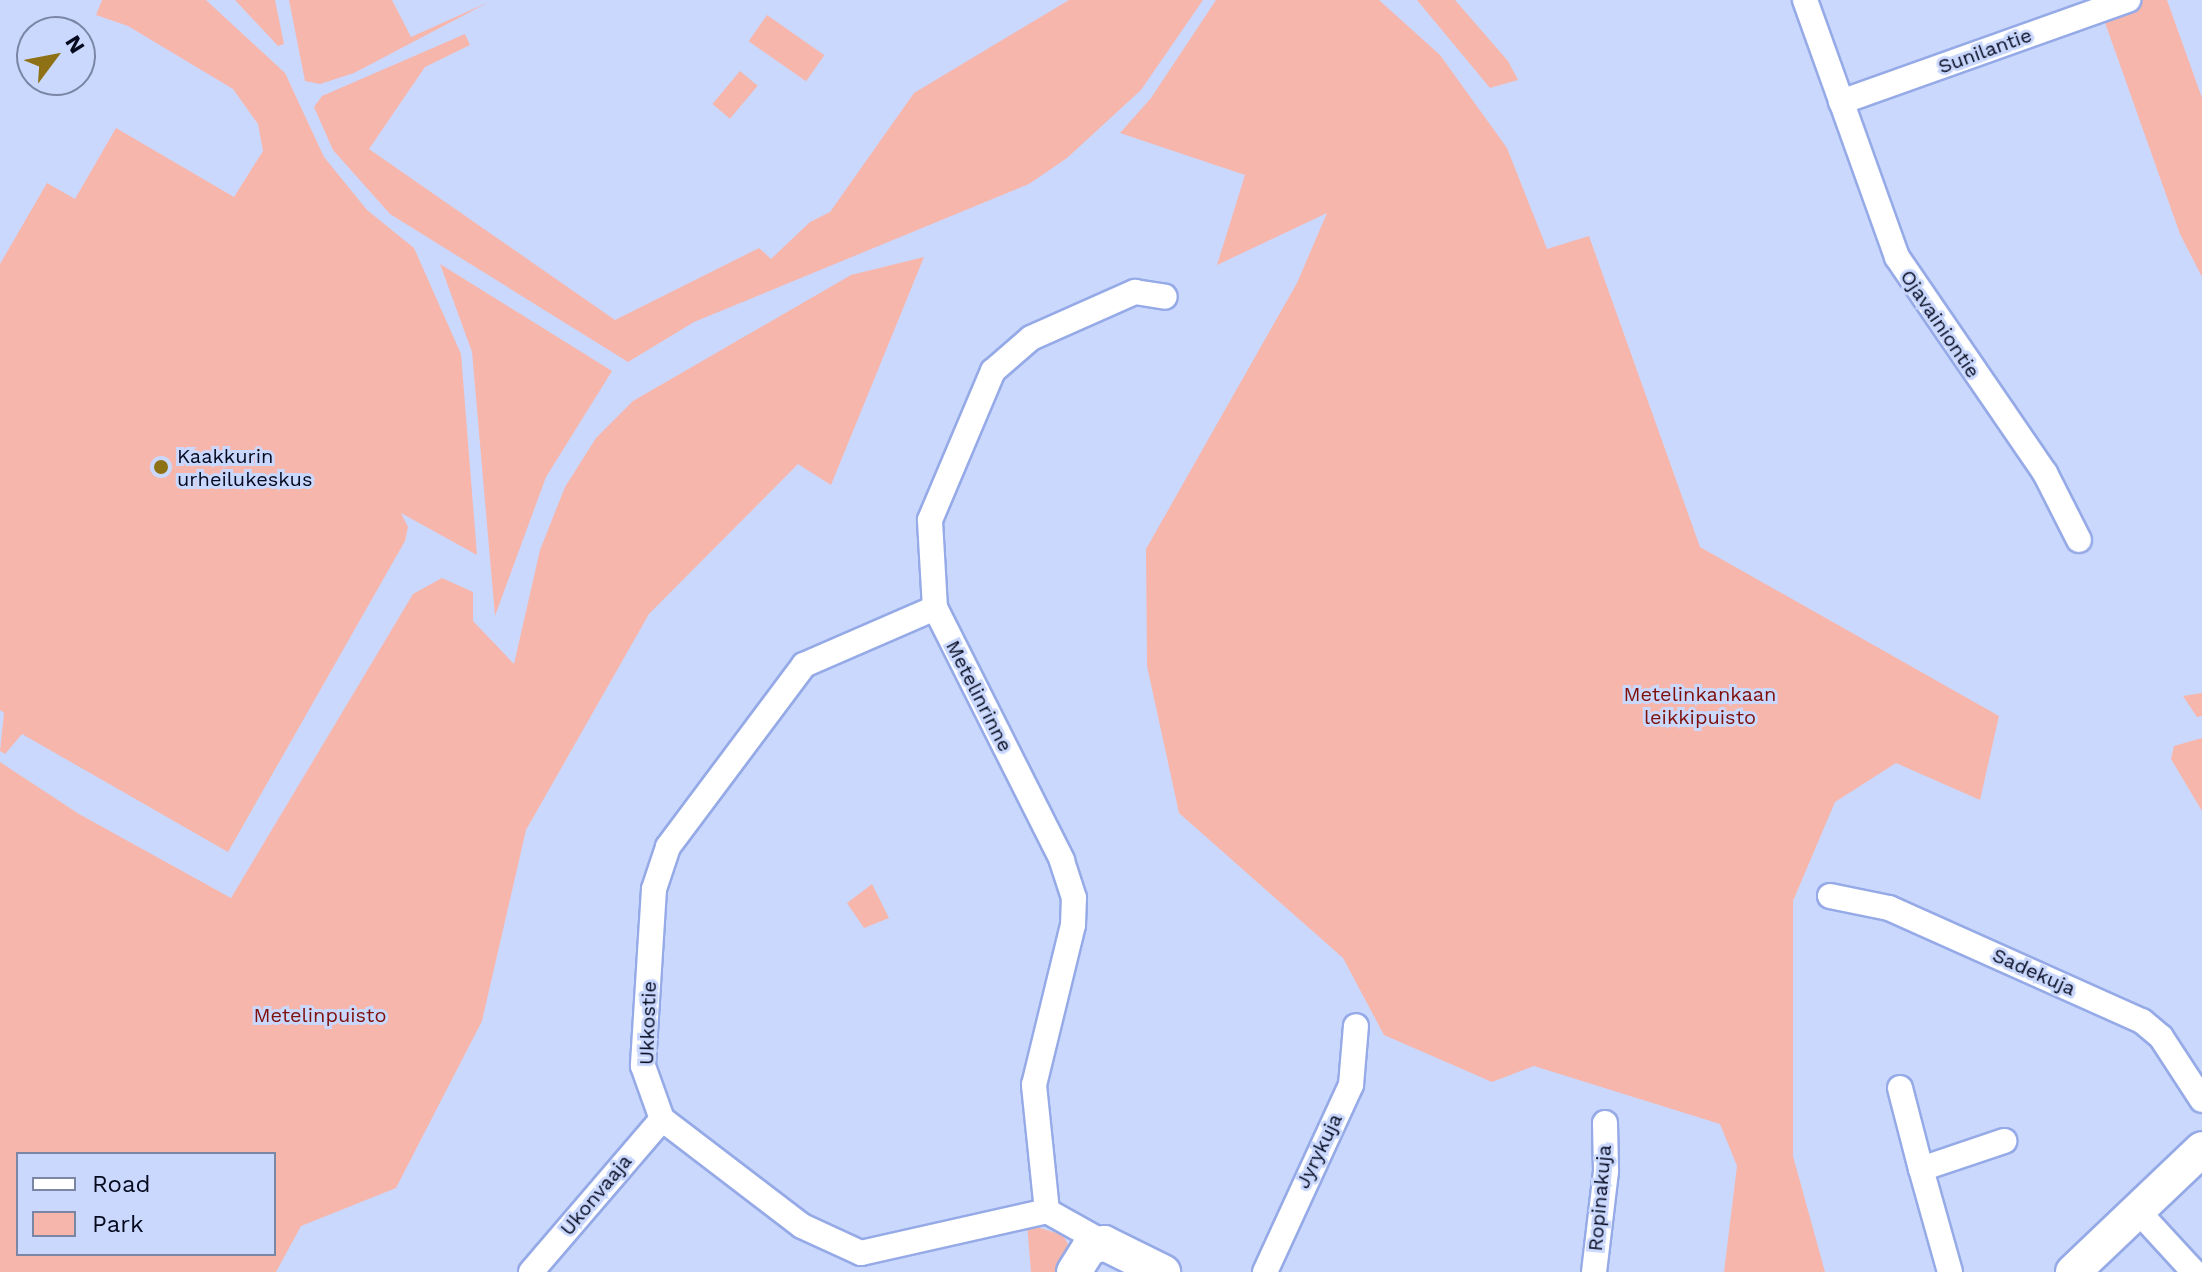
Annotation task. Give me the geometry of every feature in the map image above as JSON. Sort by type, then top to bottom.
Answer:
[{"type":"street","name":"Ojavainiontie","points":[[1805,0],[1910,282],[2045,473],[2079,540]]},
{"type":"street","name":"Sunilantie","points":[[1841,102],[2128,0]]},
{"type":"street","name":"Metelinrinne","points":[[1047,1211],[1034,1085],[1041,1040],[1073,925],[1074,898],[1062,860],[935,608],[930,520],[993,371],[1031,338],[1135,292],[1165,297]]},
{"type":"street","name":"Ukkostie","points":[[662,1119],[643,1066],[654,889],[668,847],[804,665],[935,608]]},
{"type":"street","name":"Sadekuja","points":[[1830,896],[1889,908],[2142,1021],[2161,1037],[2202,1100]]},
{"type":"street","name":"Jyrykuja","points":[[1265,1272],[1351,1085],[1356,1026]]},
{"type":"street","points":[[1900,1088],[1950,1272]]},
{"type":"street","points":[[662,1119],[802,1226],[856,1262],[1047,1211],[1163,1272]]},
{"type":"street","name":"Ukonvaaja","points":[[531,1272],[662,1119]]},
{"type":"street","name":"Ropinakuja","points":[[1594,1272],[1605,1123]]},
{"type":"street","points":[[1921,1169],[2004,1141]]},
{"type":"street","points":[[2073,1272],[2202,1149]]},
{"type":"street","points":[[2137,1210],[2194,1272]]},
{"type":"street","points":[[1074,1272],[1089,1248],[1104,1243]]},
{"type":"green space","name":"Kaakkurin urheilukeskus","points":[[102,0],[206,0],[285,73],[324,157],[367,210],[414,248],[461,354],[477,555],[401,513],[408,527],[405,541],[228,852],[22,734],[5,754],[0,751],[4,713],[0,710],[0,264],[47,183],[75,199],[116,128],[234,197],[263,151],[258,124],[233,89],[128,26],[96,15]]},
{"type":"green space","points":[[235,0],[275,0],[284,44],[278,46]]},
{"type":"green space","points":[[289,0],[392,0],[411,37],[489,2],[354,73],[320,84],[305,81]]},
{"type":"green space","points":[[1069,0],[1203,0],[1141,90],[1067,158],[1029,184],[694,322],[628,362],[390,214],[333,150],[314,107],[322,96],[465,34],[470,45],[425,67],[369,149],[615,320],[759,248],[771,259],[810,222],[830,212],[914,93]]},
{"type":"green space","name":"Metelinkankaan leikkipuisto","points":[[1216,0],[1379,0],[1440,55],[1507,148],[1547,249],[1589,236],[1700,547],[1999,716],[1980,800],[1896,763],[1835,802],[1793,901],[1793,1156],[1825,1272],[1724,1272],[1737,1166],[1720,1124],[1534,1066],[1492,1082],[1384,1035],[1343,958],[1179,813],[1147,666],[1146,549],[1297,283],[1327,213],[1217,265],[1245,175],[1120,133],[1151,98]]},
{"type":"green space","points":[[1417,0],[1455,0],[1508,61],[1518,80],[1490,88]]},
{"type":"green space","points":[[2097,0],[2167,0],[2202,98],[2202,277],[2180,234]]},
{"type":"green space","points":[[767,15],[824,55],[806,81],[749,41]]},
{"type":"green space","points":[[740,71],[758,86],[730,119],[712,104]]},
{"type":"green space","name":"Metelinpuisto","points":[[924,257],[831,485],[798,464],[649,614],[526,830],[482,1021],[396,1188],[301,1226],[276,1272],[0,1272],[0,762],[79,814],[231,898],[413,594],[442,578],[473,592],[473,621],[514,664],[540,550],[565,487],[596,438],[633,401],[851,275]]},
{"type":"green space","points":[[440,264],[612,371],[546,477],[495,616],[472,352]]},
{"type":"green space","points":[[2202,693],[2202,716],[2197,717],[2183,696]]},
{"type":"green space","points":[[2202,738],[2202,811],[2171,759],[2174,746]]},
{"type":"green space","points":[[872,884],[889,918],[864,928],[847,903]]},
{"type":"green space","points":[[1027,1224],[1063,1235],[1069,1246],[1062,1272],[1031,1272]]},
{"type":"place","name":"Kaakkurin urheilukeskus","points":[[161,467]]}]
